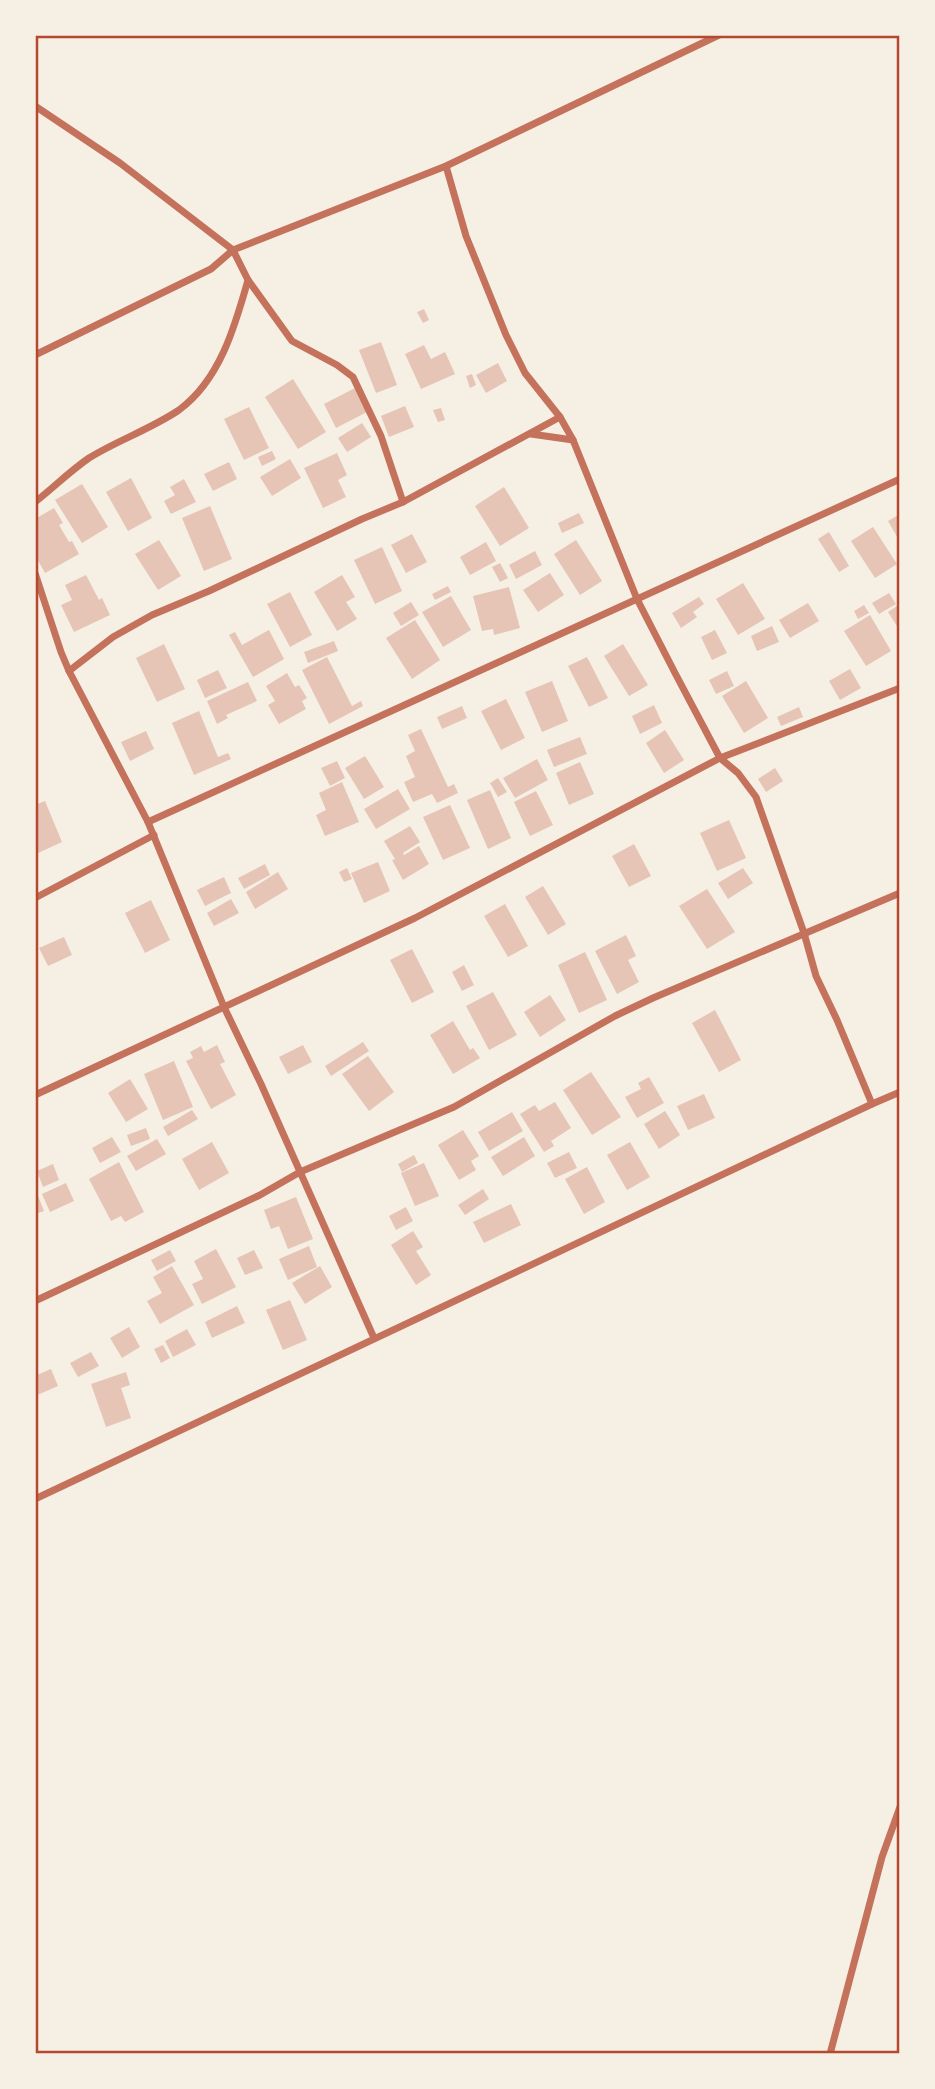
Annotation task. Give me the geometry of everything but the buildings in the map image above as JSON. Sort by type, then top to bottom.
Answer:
[{"type":"street","points":[[35,355],[211,270],[233,250],[446,166],[719,35]]},
{"type":"street","points":[[35,106],[120,163],[233,250],[248,280],[292,341],[346,370],[353,377],[381,436],[402,502]]},
{"type":"street","points":[[446,166],[467,236],[506,335],[525,373],[560,417],[573,440],[637,599],[720,758],[738,773],[756,797],[804,933],[816,976],[872,1104]]},
{"type":"street","points":[[35,502],[88,459],[179,410],[214,369],[233,334],[248,280]]},
{"type":"street","points":[[69,671],[113,637],[152,615],[402,502],[560,417]]},
{"type":"street","points":[[530,434],[573,440]]},
{"type":"street","points":[[148,822],[900,479]]},
{"type":"street","points":[[35,573],[69,671],[154,835],[224,1007],[374,1338]]},
{"type":"street","points":[[35,1095],[415,918],[720,758],[900,688]]},
{"type":"street","points":[[35,898],[154,835]]},
{"type":"street","points":[[35,1301],[260,1195],[300,1172],[454,1107],[615,1016],[653,998],[900,893]]},
{"type":"street","points":[[35,1499],[900,1092]]},
{"type":"street","points":[[830,2054],[882,1857],[900,1807]]}]
